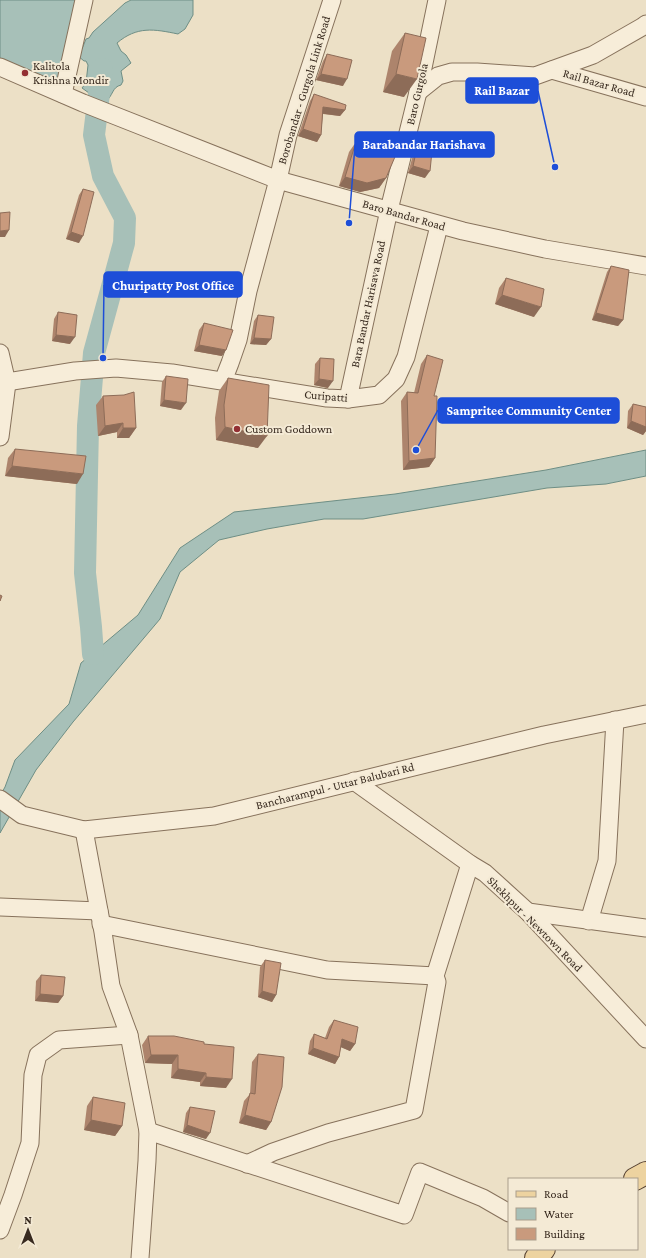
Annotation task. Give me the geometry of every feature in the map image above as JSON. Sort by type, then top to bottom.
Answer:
[{"type":"main road","points":[[637,1178],[646,1173]]},
{"type":"main road","points":[[536,1258],[543,1250]]},
{"type":"street","points":[[63,94],[84,0]]},
{"type":"street","name":"Borobandar - Gurgola Link Road","points":[[223,381],[238,340],[248,291],[278,180],[288,134],[332,0]]},
{"type":"street","name":"Baro Gurgola","points":[[388,210],[418,92],[437,0]]},
{"type":"street","points":[[418,92],[438,76],[452,72],[477,72],[535,76],[592,55],[642,28],[646,24]]},
{"type":"street","name":"Baro Bandar Road","points":[[0,67],[96,108],[278,180],[388,210],[439,226],[545,249],[646,266]]},
{"type":"street","name":"Rail Bazar Road","points":[[552,70],[646,97]]},
{"type":"street","name":"Bara Bandar Harisava Road","points":[[348,399],[388,210]]},
{"type":"street","name":"Curipatti","points":[[3,383],[75,371],[116,368],[172,373],[327,398],[348,399],[379,395],[396,379],[406,358],[439,226]]},
{"type":"street","points":[[0,353],[3,383],[0,437]]},
{"type":"street","name":"Bancharampul - Uttar Balubari Rd","points":[[0,799],[22,815],[84,830],[214,816],[544,735],[646,714]]},
{"type":"street","points":[[589,921],[607,861],[615,720]]},
{"type":"street","name":"Shekhpur - Newtown Road","points":[[354,781],[470,864],[485,873],[528,912],[646,1039]]},
{"type":"street","points":[[84,830],[111,986],[129,1035],[148,1131],[140,1258]]},
{"type":"street","points":[[247,1164],[273,1152],[328,1133],[414,1110],[437,982],[436,976],[470,864]]},
{"type":"street","points":[[0,907],[100,917],[326,970],[436,976]]},
{"type":"street","points":[[528,912],[646,928]]},
{"type":"street","points":[[0,1230],[30,1143],[33,1075],[38,1055],[59,1040],[129,1035]]},
{"type":"street","points":[[148,1131],[404,1215],[420,1172],[483,1198],[508,1212]]},
{"type":"water","points":[[0,0],[81,0],[59,77],[53,83],[2,62],[0,58]]},
{"type":"water","points":[[131,0],[193,0],[193,15],[185,29],[178,34],[153,30],[139,31],[117,43],[121,51],[126,55],[131,63],[121,71],[123,81],[121,85],[114,90],[106,101],[96,97],[98,92],[89,93],[82,88],[86,83],[88,65],[86,61],[78,56],[86,39],[89,38],[93,32],[125,3]]},
{"type":"water","points":[[646,450],[646,476],[606,484],[547,488],[363,519],[324,519],[267,529],[219,540],[180,572],[160,619],[73,722],[36,770],[0,833],[0,796],[15,760],[69,704],[81,663],[138,615],[180,548],[234,512],[395,494],[546,470]]},
{"type":"building","points":[[405,33],[426,38],[417,79],[396,74]]},
{"type":"building","points":[[327,54],[352,60],[347,79],[321,74]]},
{"type":"building","points":[[314,94],[346,105],[345,110],[323,107],[321,135],[303,129]]},
{"type":"building","points":[[356,142],[397,152],[386,178],[367,183],[345,177]]},
{"type":"building","points":[[417,148],[432,151],[430,171],[413,166]]},
{"type":"building","points":[[83,189],[94,192],[83,236],[71,232]]},
{"type":"building","points":[[10,212],[9,230],[0,231],[0,213]]},
{"type":"building","points":[[611,266],[629,270],[623,320],[596,313]]},
{"type":"building","points":[[506,278],[544,289],[541,307],[502,295]]},
{"type":"building","points":[[58,312],[77,315],[75,337],[56,335]]},
{"type":"building","points":[[258,315],[274,317],[271,339],[254,338]]},
{"type":"building","points":[[204,323],[233,330],[226,350],[199,345]]},
{"type":"building","points":[[427,355],[443,360],[434,396],[437,396],[435,458],[409,461],[407,392],[418,393]]},
{"type":"building","points":[[320,358],[334,359],[333,381],[319,379]]},
{"type":"building","points":[[166,376],[188,379],[186,403],[164,400]]},
{"type":"building","points":[[228,378],[269,385],[267,436],[225,427],[224,405]]},
{"type":"building","points":[[134,392],[136,428],[123,428],[123,423],[105,426],[103,396],[124,395]]},
{"type":"building","points":[[633,404],[646,407],[646,427],[631,421]]},
{"type":"building","points":[[15,449],[86,456],[83,474],[12,466]]},
{"type":"building","points":[[265,960],[281,963],[276,995],[262,991]]},
{"type":"building","points":[[41,975],[65,977],[63,996],[40,994]]},
{"type":"building","points":[[334,1020],[358,1027],[355,1044],[342,1039],[339,1057],[313,1048],[314,1034],[327,1039]]},
{"type":"building","points":[[148,1036],[174,1036],[204,1042],[204,1044],[234,1047],[232,1079],[206,1077],[206,1073],[178,1069],[178,1055],[151,1055]]},
{"type":"building","points":[[258,1054],[284,1057],[282,1087],[271,1122],[245,1115],[250,1093],[255,1094]]},
{"type":"building","points":[[93,1097],[125,1103],[122,1126],[91,1120]]},
{"type":"building","points":[[190,1107],[215,1111],[210,1133],[187,1125]]},
{"type":"waterway","points":[[93,654],[85,573],[88,426],[94,353],[124,243],[125,218],[103,176],[94,135],[102,69]]},
{"type":"place","name":"Kalitola Krishna Mondir","points":[[25,73]]},
{"type":"place","name":"Rail Bazar","points":[[555,167]]},
{"type":"place","name":"Barabandar Harishava","points":[[349,223]]},
{"type":"place","name":"Churipatty Post Office","points":[[103,358]]},
{"type":"place","name":"Custom Goddown","points":[[237,429]]},
{"type":"place","name":"Sampritee Community Center","points":[[416,450]]}]
